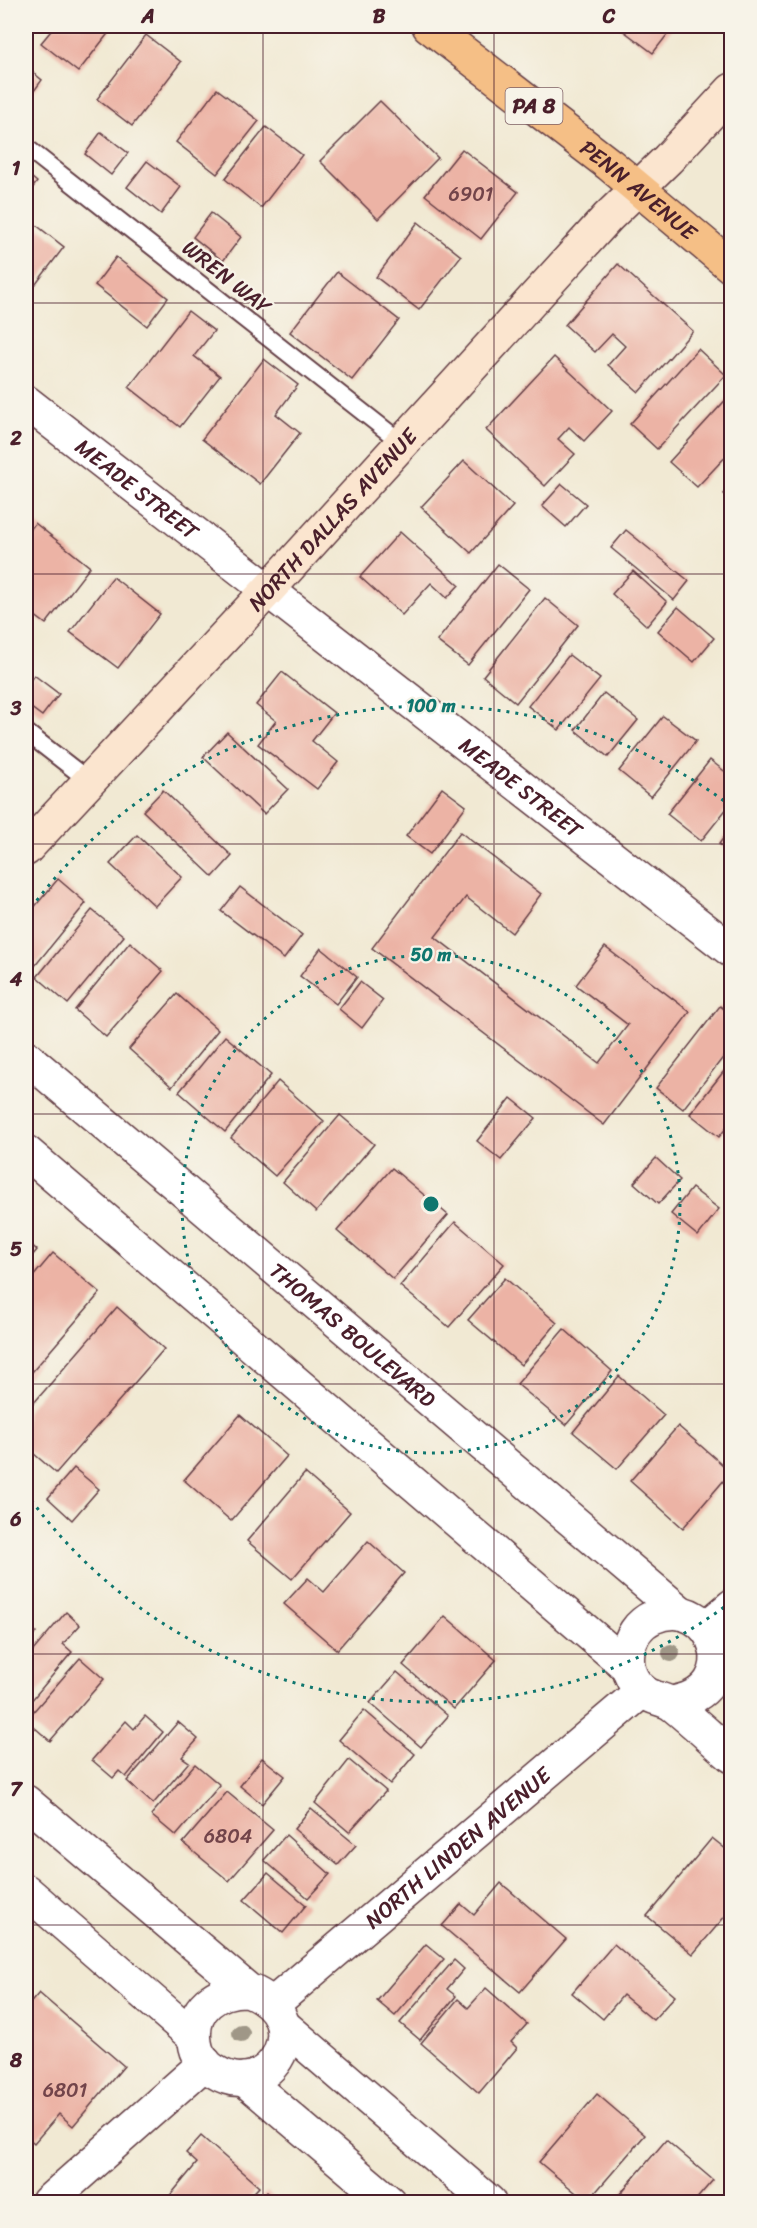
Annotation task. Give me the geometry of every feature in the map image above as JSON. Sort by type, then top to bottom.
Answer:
[{"type":"highway","name":"PENN AVENUE","points":[[429,26],[637,188],[732,267]]},
{"type":"main road","name":"NORTH DALLAS AVENUE","points":[[26,849],[268,590],[637,188],[732,90]]},
{"type":"street","name":"MEADE STREET","points":[[26,402],[732,951]]},
{"type":"street","name":"THOMAS BOULEVARD","points":[[26,1057],[703,1634]]},
{"type":"street","points":[[26,1152],[732,1756]]},
{"type":"street","name":"NORTH LINDEN AVENUE","points":[[703,1634],[732,1606]]},
{"type":"street","name":"NORTH LINDEN AVENUE","points":[[652,1617],[703,1634],[716,1670],[710,1684],[699,1695],[686,1701],[642,1678],[632,1638],[640,1626],[652,1617]]},
{"type":"street","name":"NORTH LINDEN AVENUE","points":[[268,2006],[642,1678]]},
{"type":"street","points":[[26,1802],[268,2006],[489,2202]]},
{"type":"street","points":[[26,1891],[199,2050],[222,2076],[244,2079],[266,2071],[276,2061],[283,2047],[268,2006],[233,1990],[219,1994],[207,2002],[198,2015],[199,2050],[48,2202]]},
{"type":"street","points":[[244,2079],[389,2202]]},
{"type":"lane","name":"WREN WAY","points":[[26,147],[402,443]]},
{"type":"lane","points":[[26,732],[89,781]]},
{"type":"building","points":[[55,26],[114,26],[78,72],[41,43]]},
{"type":"building","points":[[617,26],[674,26],[653,53]]},
{"type":"building","points":[[146,35],[181,62],[132,126],[97,99]]},
{"type":"building","points":[[26,67],[42,80],[26,102]]},
{"type":"building","points":[[217,89],[259,121],[217,174],[176,142]]},
{"type":"building","points":[[380,101],[438,158],[378,219],[320,161]]},
{"type":"building","points":[[266,127],[302,155],[261,208],[225,179]]},
{"type":"building","points":[[101,132],[128,153],[111,175],[85,154]]},
{"type":"building","points":[[462,149],[518,192],[481,239],[425,195]]},
{"type":"building","points":[[147,161],[181,187],[161,214],[127,187]]},
{"type":"building","points":[[26,173],[37,182],[26,196]]},
{"type":"building","points":[[211,213],[241,237],[223,261],[193,237]]},
{"type":"building","points":[[31,221],[64,247],[26,297],[26,228]]},
{"type":"building","points":[[418,222],[461,256],[419,310],[376,277]]},
{"type":"building","points":[[116,257],[168,298],[147,326],[95,285]]},
{"type":"building","points":[[618,264],[693,331],[639,392],[608,365],[625,346],[612,334],[595,352],[565,325]]},
{"type":"building","points":[[337,272],[399,320],[352,380],[290,332]]},
{"type":"building","points":[[188,311],[214,331],[194,356],[220,376],[180,427],[129,387]]},
{"type":"building","points":[[698,349],[726,375],[657,449],[630,424]]},
{"type":"building","points":[[554,357],[612,411],[584,441],[569,427],[558,439],[575,454],[545,486],[486,430]]},
{"type":"building","points":[[264,359],[298,385],[276,414],[300,433],[260,484],[202,439]]},
{"type":"building","points":[[732,393],[732,450],[697,487],[669,462]]},
{"type":"building","points":[[464,461],[513,506],[471,553],[421,507]]},
{"type":"building","points":[[562,484],[586,504],[566,527],[542,506]]},
{"type":"building","points":[[732,485],[732,500],[724,494]]},
{"type":"building","points":[[35,523],[90,567],[46,624],[26,609],[26,536]]},
{"type":"building","points":[[626,530],[689,581],[674,600],[611,548]]},
{"type":"building","points":[[400,532],[459,585],[447,598],[431,583],[402,615],[360,577]]},
{"type":"building","points":[[498,564],[529,589],[468,665],[437,641]]},
{"type":"building","points":[[633,571],[667,602],[647,626],[612,594]]},
{"type":"building","points":[[113,577],[160,614],[118,668],[70,632]]},
{"type":"building","points":[[545,598],[578,625],[516,703],[483,676]]},
{"type":"building","points":[[678,607],[714,638],[694,662],[658,631]]},
{"type":"building","points":[[569,655],[600,679],[559,730],[528,706]]},
{"type":"building","points":[[282,672],[334,713],[312,741],[338,762],[317,789],[258,744],[276,721],[256,705]]},
{"type":"building","points":[[34,675],[59,694],[42,716],[26,704],[26,686]]},
{"type":"building","points":[[604,693],[638,720],[608,757],[575,730]]},
{"type":"building","points":[[663,716],[696,741],[651,797],[619,771]]},
{"type":"building","points":[[227,732],[288,789],[264,814],[203,757]]},
{"type":"building","points":[[710,760],[732,777],[732,802],[701,841],[667,814]]},
{"type":"building","points":[[442,788],[466,806],[430,854],[406,836]]},
{"type":"building","points":[[163,790],[232,856],[213,877],[143,811]]},
{"type":"building","points":[[732,826],[732,852],[719,844]]},
{"type":"building","points":[[460,832],[541,894],[512,933],[466,897],[435,937],[599,1063],[628,1025],[576,985],[605,947],[690,1012],[604,1125],[372,948]]},
{"type":"building","points":[[137,835],[182,877],[155,906],[110,864]]},
{"type":"building","points":[[58,879],[86,903],[30,972],[26,968],[26,917]]},
{"type":"building","points":[[240,887],[302,935],[284,959],[221,911]]},
{"type":"building","points":[[92,910],[124,936],[68,1004],[37,977]]},
{"type":"building","points":[[130,942],[163,971],[106,1037],[75,1010]]},
{"type":"building","points":[[321,948],[357,977],[336,1004],[300,976]]},
{"type":"building","points":[[360,982],[383,1000],[362,1028],[339,1009]]},
{"type":"building","points":[[177,994],[218,1030],[172,1087],[129,1049]]},
{"type":"building","points":[[720,1006],[732,1015],[732,1046],[683,1109],[656,1088]]},
{"type":"building","points":[[225,1036],[271,1075],[225,1132],[179,1092]]},
{"type":"building","points":[[732,1061],[732,1121],[719,1137],[690,1114]]},
{"type":"building","points":[[278,1081],[324,1121],[275,1176],[231,1138]]},
{"type":"building","points":[[511,1098],[536,1118],[501,1160],[477,1141]]},
{"type":"building","points":[[340,1115],[374,1144],[316,1212],[283,1182]]},
{"type":"building","points":[[656,1158],[680,1180],[658,1204],[634,1183]]},
{"type":"building","points":[[392,1168],[448,1215],[393,1279],[337,1231]]},
{"type":"building","points":[[692,1188],[719,1209],[698,1236],[671,1214]]},
{"type":"building","points":[[455,1222],[504,1264],[449,1327],[400,1286]]},
{"type":"building","points":[[26,1240],[37,1250],[26,1263]]},
{"type":"building","points":[[53,1253],[100,1293],[26,1379],[26,1285]]},
{"type":"building","points":[[505,1278],[557,1323],[521,1365],[468,1320]]},
{"type":"building","points":[[117,1307],[164,1349],[56,1473],[26,1447],[26,1412]]},
{"type":"building","points":[[564,1329],[612,1371],[566,1425],[517,1384]]},
{"type":"building","points":[[619,1376],[664,1415],[617,1469],[573,1432]]},
{"type":"building","points":[[240,1415],[287,1456],[231,1521],[184,1480]]},
{"type":"building","points":[[678,1426],[731,1472],[683,1528],[630,1481]]},
{"type":"building","points":[[74,1468],[99,1489],[72,1520],[48,1498]]},
{"type":"building","points":[[305,1473],[350,1512],[292,1579],[247,1541]]},
{"type":"building","points":[[368,1541],[404,1573],[337,1650],[284,1604],[308,1578],[324,1592]]},
{"type":"building","points":[[66,1612],[80,1625],[63,1644],[72,1652],[26,1707],[26,1659]]},
{"type":"building","points":[[445,1616],[496,1660],[454,1709],[403,1665]]},
{"type":"building","points":[[26,1623],[36,1632],[26,1645]]},
{"type":"building","points":[[80,1658],[104,1679],[50,1741],[26,1720]]},
{"type":"building","points":[[397,1672],[448,1716],[421,1747],[370,1703]]},
{"type":"building","points":[[364,1710],[415,1754],[390,1784],[339,1740]]},
{"type":"building","points":[[145,1716],[163,1732],[126,1777],[119,1771],[113,1778],[92,1760],[126,1721],[134,1729]]},
{"type":"building","points":[[178,1722],[198,1739],[182,1757],[189,1762],[153,1804],[127,1781]]},
{"type":"building","points":[[262,1758],[285,1776],[262,1804],[240,1786]]},
{"type":"building","points":[[349,1760],[386,1791],[349,1832],[315,1803]]},
{"type":"building","points":[[195,1764],[220,1785],[176,1836],[151,1815]]},
{"type":"building","points":[[227,1792],[273,1830],[229,1881],[183,1843]]},
{"type":"building","points":[[311,1808],[356,1845],[338,1865],[294,1829]]},
{"type":"building","points":[[286,1835],[330,1874],[308,1898],[264,1860]]},
{"type":"building","points":[[712,1838],[732,1854],[732,1908],[693,1954],[647,1916]]},
{"type":"building","points":[[268,1873],[306,1905],[283,1933],[244,1900]]},
{"type":"building","points":[[501,1883],[566,1939],[520,1992],[442,1926],[461,1904],[474,1915]]},
{"type":"building","points":[[426,1944],[444,1959],[395,2016],[377,2001]]},
{"type":"building","points":[[614,1944],[675,1996],[653,2020],[623,1995],[603,2019],[572,1993]]},
{"type":"building","points":[[454,1960],[464,1969],[447,1989],[456,1996],[420,2040],[400,2023]]},
{"type":"building","points":[[486,1988],[527,2024],[511,2042],[517,2048],[479,2093],[421,2043],[458,1999],[468,2008]]},
{"type":"building","points":[[39,1993],[124,2066],[73,2126],[59,2114],[34,2143],[26,2136],[26,2008]]},
{"type":"building","points":[[597,2094],[645,2135],[587,2202],[539,2162]]},
{"type":"building","points":[[201,2136],[259,2187],[245,2202],[173,2202],[168,2198],[197,2163],[186,2153]]},
{"type":"building","points":[[666,2140],[713,2180],[694,2202],[613,2202]]},
{"type":"building","points":[[267,2192],[279,2202],[258,2202]]}]
